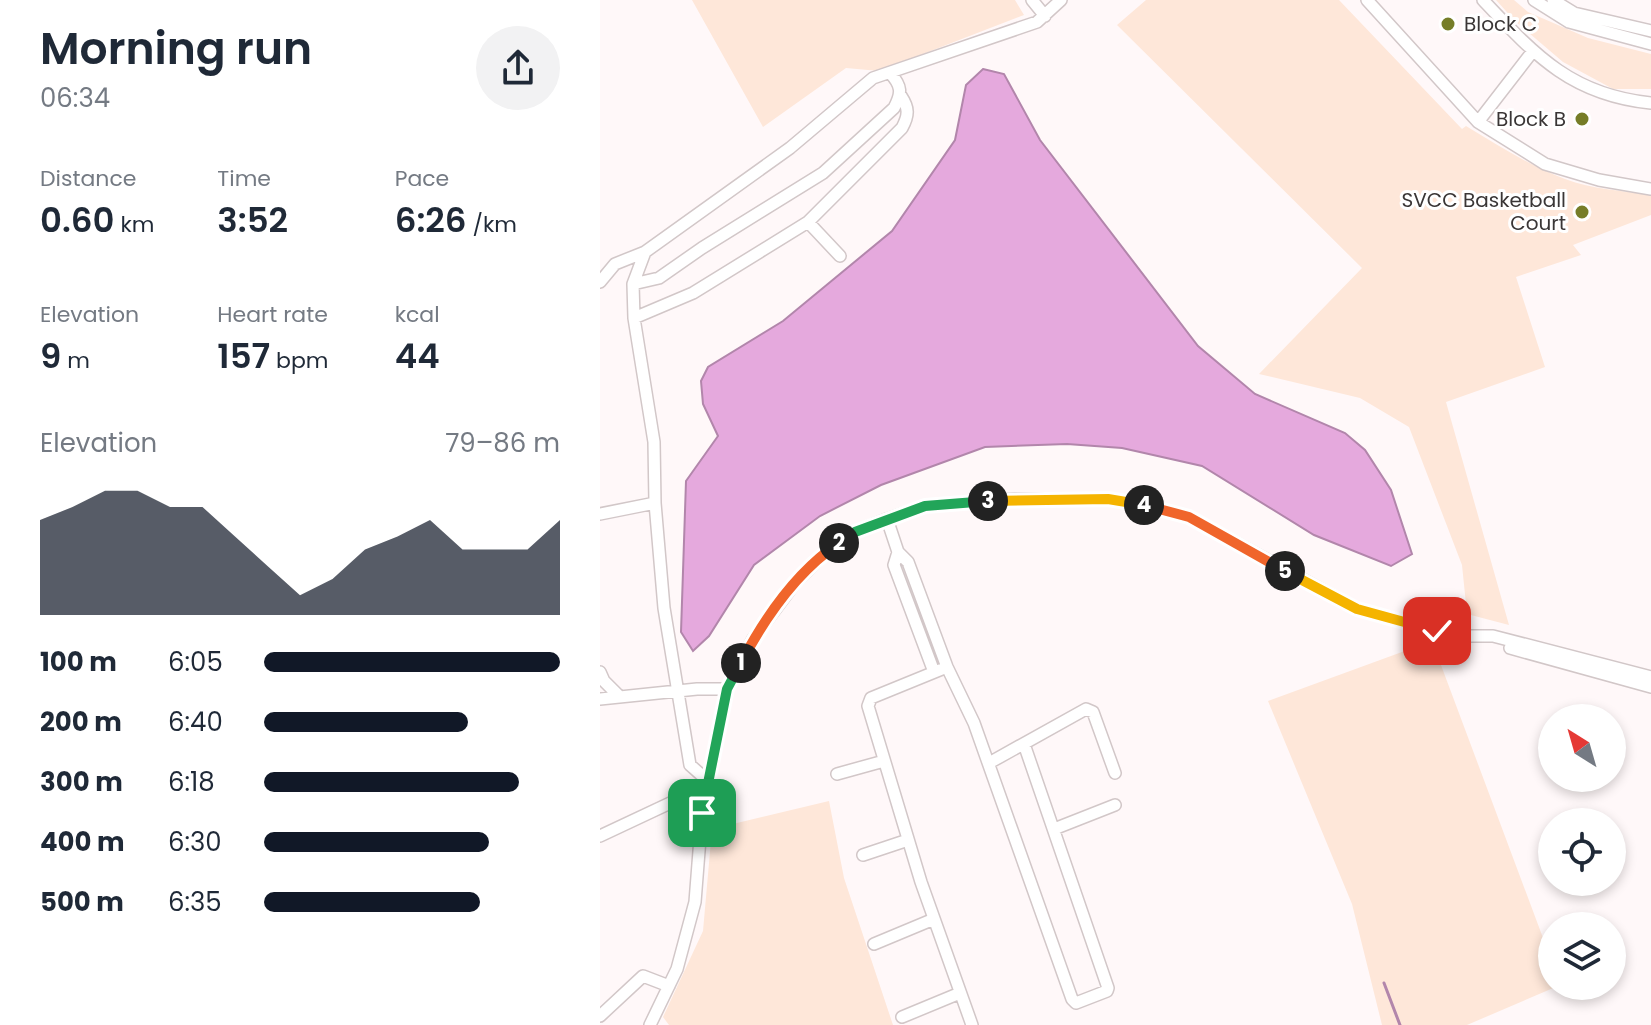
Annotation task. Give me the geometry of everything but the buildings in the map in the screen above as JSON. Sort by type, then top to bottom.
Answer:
[{"type":"street","points":[[1032,0],[1045,16]]},
{"type":"street","points":[[1367,0],[1478,122],[1545,164],[1599,180],[1651,189]]},
{"type":"street","points":[[1483,0],[1546,63],[1578,84],[1611,96],[1651,103]]},
{"type":"street","points":[[1534,0],[1569,22],[1651,44]]},
{"type":"street","points":[[1553,0],[1574,13],[1651,31]]},
{"type":"street","points":[[600,282],[615,264],[645,252],[790,148],[873,78],[1037,22],[1055,2]]},
{"type":"street","points":[[1478,122],[1533,51]]},
{"type":"street","points":[[634,318],[693,293],[808,222],[902,128],[908,118],[908,106],[890,73]]},
{"type":"street","points":[[633,284],[659,278],[823,173],[894,108],[901,96]]},
{"type":"street","points":[[808,222],[840,256]]},
{"type":"street","points":[[645,252],[633,284],[634,318],[654,442],[655,503],[664,608],[690,765],[708,781]]},
{"type":"street","points":[[650,1025],[677,969],[695,902],[705,798],[727,689],[753,639],[795,583],[826,552],[855,532],[887,519],[925,506],[1015,499],[1108,499],[1150,506],[1189,517],[1357,609],[1461,636],[1507,639],[1651,677]]},
{"type":"street","points":[[600,514],[655,503]]},
{"type":"street","points":[[887,519],[898,552],[908,562],[947,667],[974,723],[1076,1003],[1108,988],[1024,744]]},
{"type":"street","points":[[898,552],[894,565],[934,672]]},
{"type":"street","points":[[1483,637],[1491,642],[1651,687]]},
{"type":"street","points":[[947,667],[871,698],[869,702],[908,840],[972,1025]]},
{"type":"street","points":[[600,672],[618,695]]},
{"type":"street","points":[[600,699],[679,690],[727,689]]},
{"type":"street","points":[[989,763],[1090,709],[1115,773]]},
{"type":"street","points":[[837,774],[884,761]]},
{"type":"street","points":[[600,836],[683,797],[705,798]]},
{"type":"street","points":[[1054,829],[1115,805]]},
{"type":"street","points":[[863,855],[908,840]]},
{"type":"street","points":[[874,944],[934,919]]},
{"type":"street","points":[[600,1016],[643,976],[669,986]]},
{"type":"street","points":[[902,1017],[960,993]]},
{"type":"shaded area","points":[[692,0],[1015,0],[1024,15],[879,71],[846,68],[763,127]]},
{"type":"shaded area","points":[[1146,0],[1339,0],[1462,129],[1466,126],[1527,162],[1565,179],[1651,195],[1651,215],[1573,245],[1581,255],[1516,277],[1545,367],[1446,402],[1509,625],[1467,614],[1462,565],[1409,427],[1360,398],[1259,374],[1362,268],[1117,25]]},
{"type":"shaded area","points":[[1496,0],[1514,0],[1528,12],[1588,38],[1651,54],[1651,89],[1613,89],[1563,62],[1515,21]]},
{"type":"shaded area","points":[[983,69],[1004,74],[1040,140],[1198,346],[1255,394],[1345,433],[1365,450],[1391,490],[1412,554],[1391,566],[1314,535],[1202,466],[1122,448],[1067,444],[985,447],[881,485],[820,516],[754,565],[709,636],[693,651],[681,632],[686,481],[718,436],[703,404],[701,381],[708,367],[783,321],[892,231],[955,140],[966,85]]},
{"type":"shaded area","points":[[1432,641],[1538,925],[1538,995],[1467,1025],[1382,1025],[1352,904],[1268,701]]},
{"type":"shaded area","points":[[829,801],[844,878],[893,1025],[669,1025],[663,1017],[703,931],[712,829]]},
{"type":"waterway","points":[[1384,983],[1400,1025]]},
{"type":"place","name":"Block C","points":[[1448,24]]},
{"type":"place","name":"Block B","points":[[1582,119]]},
{"type":"place","name":"SVCC Basketball Court","points":[[1582,212]]},
{"type":"route","points":[[702,813],[727,689],[753,639],[777,604],[826,552],[855,532],[925,506],[1015,499],[1108,499],[1150,506],[1189,517],[1357,609],[1437,631]]}]
